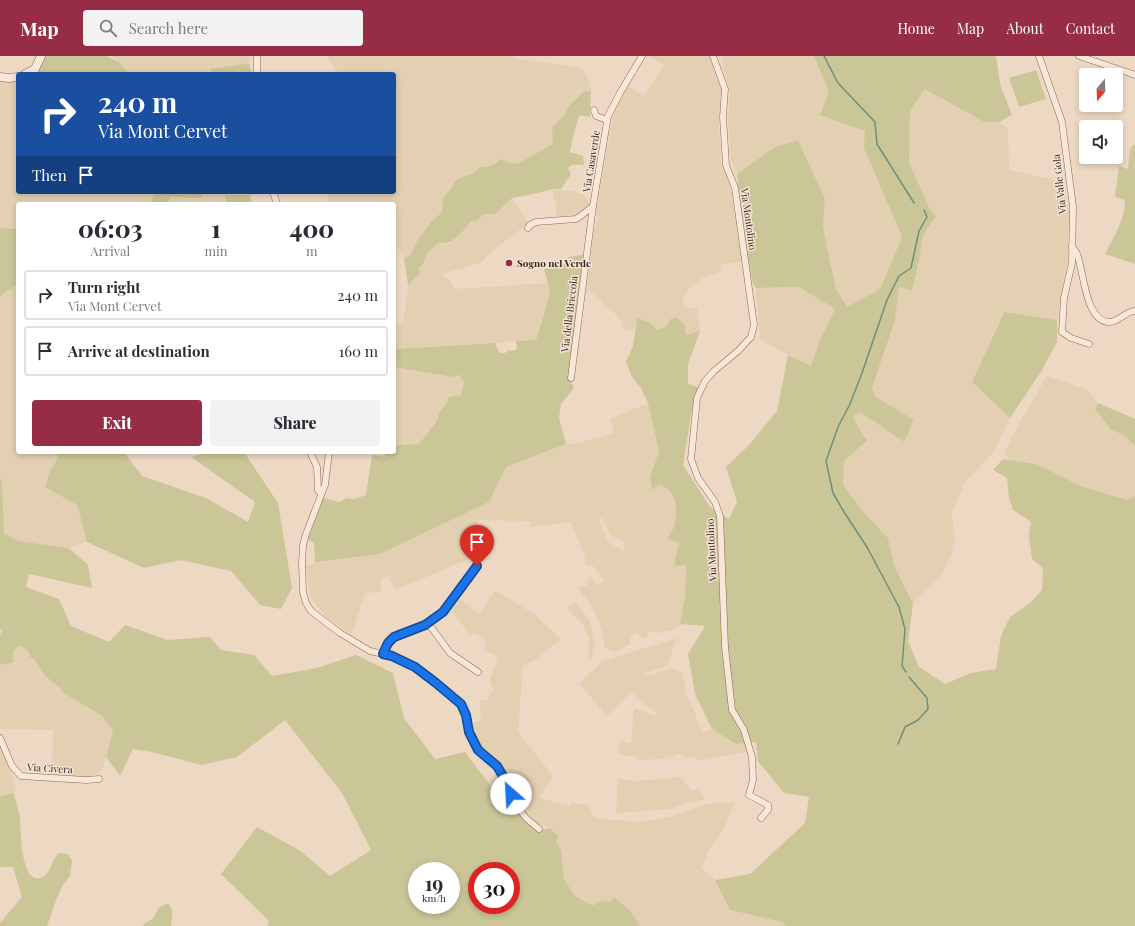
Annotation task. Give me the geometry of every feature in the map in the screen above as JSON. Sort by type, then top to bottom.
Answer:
[{"type":"street","points":[[29,72],[35,69],[41,56]]},
{"type":"street","points":[[256,56],[257,72]]},
{"type":"street","name":"Via Casaverde","points":[[528,228],[530,224],[536,222],[576,219],[593,206],[608,116],[620,92],[642,56]]},
{"type":"street","name":"Via Montolino","points":[[713,56],[725,89],[723,117],[726,165],[735,188],[754,325],[751,337],[705,381],[697,398],[691,459],[698,478],[715,502],[720,516],[725,647],[732,710],[744,730],[752,757],[753,780],[749,795],[768,805],[768,810],[761,818]]},
{"type":"street","name":"Via Valle Gola","points":[[1039,56],[1062,122],[1073,207],[1072,263],[1064,298],[1062,332],[1071,338],[1089,344]]},
{"type":"street","points":[[1079,56],[1097,59],[1135,75]]},
{"type":"street","points":[[0,77],[16,77]]},
{"type":"street","points":[[594,110],[596,116],[607,120]]},
{"type":"street","name":"Via della Briccola","points":[[571,378],[593,206]]},
{"type":"street","points":[[1072,246],[1077,254],[1090,305],[1095,314],[1108,322],[1116,321],[1135,311]]},
{"type":"street","points":[[311,454],[317,467],[318,490],[321,494]]},
{"type":"street","points":[[329,454],[325,485],[303,545],[303,592],[306,603],[311,611],[340,633],[370,650],[392,656],[415,667],[461,704],[466,715],[469,732],[478,750],[497,766],[507,783],[516,805],[526,818],[539,829]]},
{"type":"street","points":[[383,654],[388,643],[394,637],[425,625],[443,612],[477,566]]},
{"type":"street","points":[[425,625],[431,627],[450,653],[478,672]]},
{"type":"street","name":"Via Civera","points":[[0,738],[12,766],[21,776],[86,780],[99,779]]},
{"type":"shaded area","points":[[44,56],[107,56],[119,62],[128,72],[38,72]]},
{"type":"shaded area","points":[[113,56],[250,56],[249,63],[211,69],[212,72],[128,72]]},
{"type":"shaded area","points":[[326,56],[514,56],[514,58],[582,68],[589,80],[591,91],[582,92],[569,106],[564,116],[553,127],[553,144],[517,164],[496,161],[492,165],[481,167],[472,174],[459,178],[445,195],[442,212],[430,223],[415,244],[411,254],[404,259],[398,247],[396,248],[396,202],[329,202],[328,194],[396,194],[396,72],[337,72]]},
{"type":"shaded area","points":[[648,56],[709,56],[721,90],[719,121],[721,164],[731,189],[742,261],[721,265],[721,271],[703,277],[684,295],[683,305],[689,309],[697,307],[700,331],[686,336],[667,326],[658,330],[649,322],[637,318],[635,328],[624,331],[622,322],[616,314],[607,309],[600,300],[587,290],[593,233],[599,219],[596,214],[612,121],[617,105],[628,86],[644,96],[664,65]]},
{"type":"shaded area","points":[[724,56],[814,56],[829,92],[865,131],[902,237],[880,289],[847,307],[836,289],[823,226],[825,199],[798,140],[775,147],[737,174],[731,160],[728,121],[730,92],[721,59]]},
{"type":"shaded area","points":[[814,56],[996,56],[1000,84],[1012,115],[999,122],[984,122],[925,89],[910,111],[909,162],[930,210],[936,216],[923,235],[912,291],[899,287],[895,320],[872,388],[876,397],[914,420],[904,442],[860,412],[853,417],[862,434],[868,440],[844,461],[843,485],[865,514],[888,538],[894,565],[913,604],[908,641],[919,667],[945,684],[971,673],[996,669],[1001,636],[1010,617],[1030,603],[1042,590],[1043,568],[1032,559],[1029,536],[1031,522],[1013,510],[1009,498],[1007,478],[993,470],[1003,459],[1036,464],[1083,487],[1128,500],[1135,496],[1135,926],[786,926],[782,922],[730,910],[715,880],[750,874],[805,823],[809,797],[784,793],[758,761],[756,742],[736,744],[712,729],[695,694],[688,654],[705,626],[680,624],[685,596],[686,565],[674,566],[679,542],[668,539],[674,527],[676,515],[674,498],[670,491],[665,487],[659,485],[652,490],[650,477],[659,451],[648,403],[641,388],[632,377],[626,362],[633,346],[637,318],[649,322],[658,330],[667,326],[670,319],[677,318],[684,324],[686,335],[700,331],[688,364],[688,384],[698,387],[692,409],[683,465],[710,507],[729,519],[737,502],[726,467],[749,445],[777,411],[788,355],[811,366],[820,340],[835,309],[799,287],[756,288],[753,284],[743,228],[737,174],[775,147],[798,140],[825,199],[823,226],[828,252],[836,289],[847,307],[880,289],[902,237],[864,148],[865,131],[820,115],[829,92]]},
{"type":"shaded area","points":[[249,63],[251,72],[212,72],[210,69]]},
{"type":"shaded area","points":[[1036,70],[1046,99],[1019,107],[1009,78]]},
{"type":"shaded area","points":[[0,81],[16,81],[16,194],[154,194],[152,202],[16,202],[16,229],[0,228]]},
{"type":"shaded area","points":[[925,89],[984,122],[999,122],[1008,129],[1009,170],[1064,182],[1069,213],[1067,265],[1057,320],[1003,312],[972,382],[1010,418],[993,453],[965,482],[952,512],[955,539],[952,553],[941,576],[913,604],[894,565],[888,538],[865,514],[843,485],[844,461],[868,441],[862,434],[853,417],[860,412],[904,442],[914,420],[876,397],[872,388],[895,320],[899,286],[912,291],[923,235],[936,216],[930,211],[909,162],[910,111]]},
{"type":"shaded area","points":[[591,91],[590,117],[579,115],[570,152],[583,156],[584,165],[573,165],[568,168],[571,174],[561,189],[553,189],[512,198],[495,214],[484,214],[476,221],[471,221],[453,240],[438,243],[428,252],[424,262],[419,268],[420,273],[408,285],[404,259],[411,254],[415,244],[430,223],[442,212],[445,195],[455,182],[459,178],[472,174],[481,167],[492,165],[501,159],[506,162],[517,164],[553,144],[552,127],[564,116],[569,106],[583,92]]},
{"type":"shaded area","points":[[1133,145],[1135,145],[1135,264],[1105,254],[1118,228],[1125,207],[1125,200],[1115,197],[1119,166],[1128,169],[1130,150]]},
{"type":"shaded area","points":[[553,189],[566,191],[571,190],[584,195],[590,204],[578,214],[555,217],[557,204],[554,199]]},
{"type":"shaded area","points":[[154,194],[202,194],[202,198],[170,197],[169,202],[152,202]]},
{"type":"shaded area","points":[[202,194],[256,194],[225,195],[226,202],[169,202],[170,197],[202,198]]},
{"type":"shaded area","points":[[225,195],[250,195],[252,202],[226,202]]},
{"type":"shaded area","points":[[512,198],[528,223],[492,251],[480,263],[442,274],[442,276],[450,279],[454,289],[548,283],[550,291],[536,340],[396,349],[396,324],[403,323],[408,285],[420,273],[419,268],[424,262],[428,252],[438,243],[444,244],[451,242],[471,221],[476,221],[484,214],[495,213]]},
{"type":"shaded area","points":[[0,228],[16,229],[16,285],[1,295],[0,299]]},
{"type":"shaded area","points":[[583,255],[571,359],[570,380],[574,388],[561,404],[559,418],[566,444],[506,467],[489,502],[380,554],[315,562],[314,543],[308,540],[323,498],[339,502],[347,498],[355,499],[366,495],[372,455],[386,457],[384,454],[396,454],[396,446],[398,445],[419,444],[438,419],[439,413],[449,397],[461,395],[464,382],[459,375],[452,377],[396,367],[396,349],[496,343],[500,353],[505,353],[509,350],[512,351],[517,349],[516,341],[536,340],[550,291],[544,269],[567,263],[568,257]]},
{"type":"shaded area","points":[[16,285],[16,454],[57,454],[58,458],[50,471],[45,487],[77,505],[87,542],[69,548],[18,541],[4,533],[2,482],[0,477],[1,295]]},
{"type":"shaded area","points":[[799,287],[835,309],[820,340],[811,366],[760,339],[756,288]]},
{"type":"shaded area","points":[[1004,312],[1057,320],[1057,342],[1042,370],[1010,418],[972,382]]},
{"type":"shaded area","points":[[396,367],[452,377],[459,375],[464,382],[461,395],[449,397],[439,413],[438,419],[419,444],[398,445],[396,446]]},
{"type":"shaded area","points":[[1047,376],[1088,390],[1098,403],[1095,409],[1111,430],[1124,435],[1135,446],[1135,496],[1128,500],[1083,487],[1036,464],[1012,461],[1004,453],[1021,420]]},
{"type":"shaded area","points":[[648,403],[659,451],[650,477],[652,490],[659,485],[667,488],[673,495],[676,516],[672,532],[679,542],[674,566],[686,565],[685,596],[680,624],[673,630],[658,633],[648,632],[648,637],[643,639],[636,633],[631,636],[630,644],[615,652],[605,648],[601,627],[595,612],[578,587],[587,586],[590,575],[597,586],[604,580],[592,565],[585,565],[585,557],[571,522],[531,527],[529,521],[478,520],[478,533],[486,552],[395,590],[389,576],[381,580],[381,592],[365,593],[352,634],[327,618],[310,597],[306,567],[315,562],[380,554],[489,502],[506,467],[566,444],[578,443],[614,433],[610,419]],"holes":[[[602,518],[610,534],[623,542],[625,552],[608,542],[599,519]]]},
{"type":"shaded area","points":[[1098,403],[1135,419],[1135,446],[1124,435],[1111,430],[1095,409]]},
{"type":"shaded area","points":[[57,454],[126,454],[142,476],[206,498],[248,522],[255,502],[191,457],[203,454],[245,454],[278,503],[292,588],[281,609],[260,605],[231,571],[181,560],[144,568],[87,542],[77,505],[45,487],[50,471],[58,458]]},
{"type":"shaded area","points":[[0,477],[2,482],[4,533],[18,541],[69,548],[88,565],[92,588],[29,574],[26,587],[59,599],[71,626],[109,642],[125,625],[168,640],[210,637],[221,650],[254,655],[272,676],[317,668],[356,655],[393,673],[404,718],[435,759],[465,752],[500,798],[536,831],[550,828],[559,837],[556,841],[561,850],[564,879],[576,897],[594,905],[601,901],[610,902],[615,898],[630,911],[640,926],[267,926],[269,921],[221,874],[257,827],[299,850],[330,876],[371,850],[342,793],[285,720],[237,757],[201,765],[152,752],[133,749],[120,776],[106,757],[113,730],[101,715],[65,694],[58,686],[45,676],[35,660],[30,657],[29,652],[21,645],[14,652],[14,661],[12,663],[0,665],[0,636],[2,630],[0,629]]},
{"type":"shaded area","points":[[495,590],[534,614],[561,639],[538,658],[523,666],[518,732],[553,776],[539,798],[569,806],[571,803],[589,805],[593,816],[601,819],[640,822],[670,817],[706,804],[735,802],[723,831],[710,848],[701,868],[715,880],[730,910],[782,922],[786,926],[640,926],[630,911],[610,902],[601,901],[594,905],[576,897],[564,879],[561,850],[556,841],[559,837],[545,825],[535,823],[528,810],[517,802],[493,760],[489,750],[483,750],[476,740],[472,723],[481,721],[479,701],[487,700],[493,689],[490,680],[498,657],[484,650],[486,641],[475,633],[470,635],[452,611],[460,599],[479,614]]},
{"type":"shaded area","points":[[576,602],[590,621],[595,645],[592,658],[589,659],[589,638],[582,623],[567,609],[570,604]]},
{"type":"shaded area","points":[[677,638],[667,666],[644,673],[650,675],[673,668],[682,673],[686,690],[685,694],[695,712],[698,723],[703,732],[712,729],[736,744],[745,743],[747,752],[699,761],[694,756],[687,758],[677,754],[672,757],[668,756],[660,759],[641,760],[635,756],[627,756],[619,753],[618,748],[622,742],[631,743],[634,708],[657,716],[657,713],[637,699],[634,694],[630,693],[607,716],[579,683],[603,661]]},
{"type":"shaded area","points":[[21,645],[29,652],[30,657],[35,660],[45,676],[58,686],[65,694],[101,715],[113,730],[103,768],[97,774],[84,777],[52,776],[53,730],[0,730],[0,665],[12,663],[14,661],[12,656],[13,653]]},
{"type":"shaded area","points":[[0,742],[16,788],[14,793],[0,796]]},
{"type":"shaded area","points":[[680,777],[692,791],[698,790],[705,799],[669,809],[616,813],[618,778],[636,781]]},
{"type":"shaded area","points":[[14,793],[20,817],[23,856],[30,875],[36,878],[47,874],[54,858],[59,853],[68,854],[72,861],[70,876],[63,885],[56,900],[47,926],[0,926],[0,923],[22,897],[13,867],[0,867],[0,796]]},
{"type":"shaded area","points":[[168,903],[172,911],[171,926],[143,926],[145,923],[154,918],[158,908]]},
{"type":"waterway","points":[[824,56],[838,83],[875,122],[877,144],[914,203]]},
{"type":"waterway","points":[[906,672],[902,666],[905,629],[899,607],[867,547],[833,493],[826,461],[838,427],[850,404],[862,373],[887,300],[899,276],[911,268],[919,231],[927,217],[924,210]]},
{"type":"waterway","points":[[898,744],[905,727],[918,720],[928,709],[927,698],[909,677]]},
{"type":"place","name":"Sogno nel Verde","points":[[509,263]]},
{"type":"route","points":[[477,566],[443,612],[425,625],[408,630],[394,637],[388,643],[383,654],[392,656],[415,667],[461,704],[466,715],[469,732],[478,750],[497,766],[507,783],[511,794]]}]
